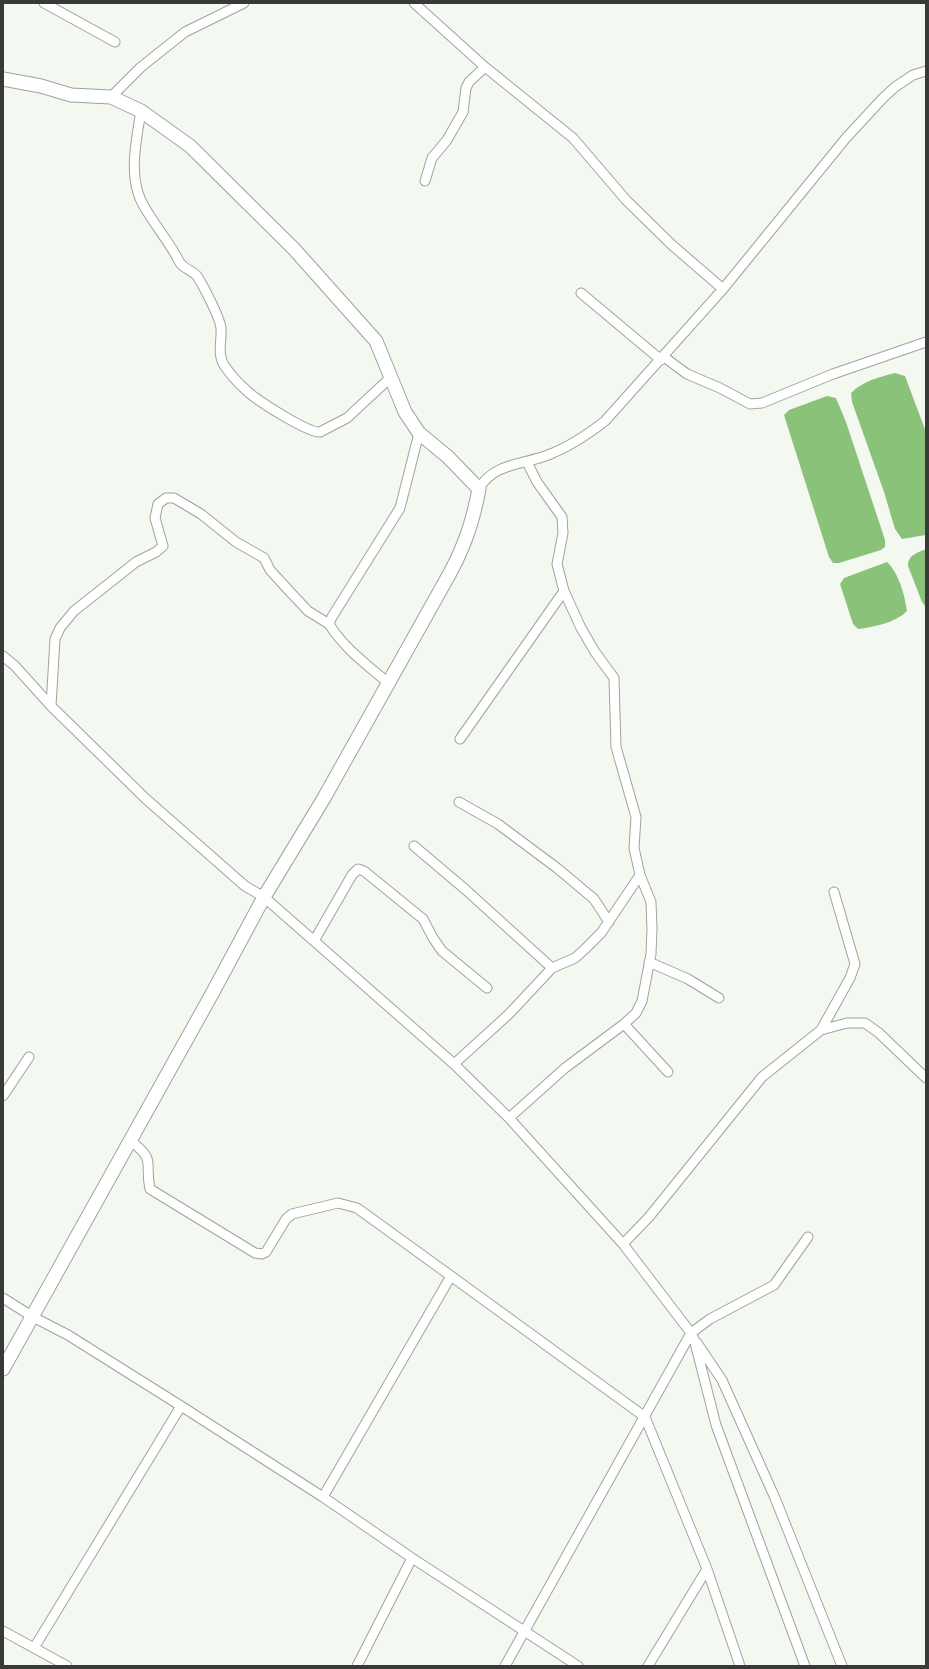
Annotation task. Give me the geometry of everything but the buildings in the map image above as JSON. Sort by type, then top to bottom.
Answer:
[{"type":"street","points":[[44,3],[115,42]]},
{"type":"street","points":[[111,97],[141,66],[185,32],[244,3]]},
{"type":"street","points":[[414,3],[485,67],[572,138],[631,206],[672,245],[723,289]]},
{"type":"street","points":[[425,181],[432,158],[447,140],[463,112],[466,88],[469,82],[485,67]]},
{"type":"street","points":[[3,1369],[131,1141],[264,897],[324,798],[387,682],[463,548],[473,521],[479,489],[484,480],[491,473],[548,455],[583,438],[605,421],[663,358],[723,289],[846,138],[895,87],[913,75],[926,72]]},
{"type":"street","points":[[3,79],[41,86],[71,95],[111,97],[141,111],[190,146],[294,249],[376,340],[390,378],[405,412],[419,433],[448,457],[479,489]]},
{"type":"street","points":[[141,111],[134,149],[136,190],[144,207],[180,263],[186,270],[197,276],[219,320],[221,329],[220,348],[223,364],[240,385],[276,410],[308,429],[320,432],[347,418],[390,378]]},
{"type":"street","points":[[581,293],[663,358],[687,374],[720,388],[750,404],[762,403],[833,374],[926,342]]},
{"type":"street","points":[[329,624],[374,548],[400,508],[419,433]]},
{"type":"street","points":[[509,1118],[565,1068],[624,1024],[636,1013],[642,1002],[649,962],[652,929],[651,902],[640,875],[634,848],[636,817],[616,747],[614,678],[588,640],[564,591],[557,564],[563,533],[562,517],[537,482],[527,462]]},
{"type":"street","points":[[51,706],[55,639],[60,628],[74,611],[136,562],[156,552],[163,546],[155,518],[158,504],[166,498],[174,498],[201,514],[236,542],[264,558],[270,570],[308,611],[329,624],[334,632],[361,660],[387,682]]},
{"type":"street","points":[[460,739],[522,648],[564,591]]},
{"type":"street","points":[[3,656],[15,666],[51,706],[146,799],[245,886],[264,897],[454,1064],[509,1118],[623,1244],[693,1336],[722,1380],[775,1498],[842,1666]]},
{"type":"street","points":[[459,802],[498,824],[557,868],[594,899],[609,922]]},
{"type":"street","points":[[414,846],[466,890],[552,968]]},
{"type":"street","points":[[314,941],[352,874],[358,869],[364,871],[423,918],[433,938],[442,951],[487,988]]},
{"type":"street","points":[[454,1064],[509,1014],[552,968],[575,958],[600,933],[640,875]]},
{"type":"street","points":[[623,1244],[649,1218],[762,1077],[821,1030],[850,978],[855,964],[834,892]]},
{"type":"street","points":[[649,962],[688,979],[719,998]]},
{"type":"street","points":[[821,1030],[847,1023],[865,1024],[879,1033],[926,1078]]},
{"type":"street","points":[[624,1024],[668,1072]]},
{"type":"street","points":[[3,1096],[29,1057]]},
{"type":"street","points":[[131,1141],[145,1153],[149,1159],[148,1177],[150,1189],[255,1253],[262,1254],[266,1252],[286,1219],[292,1214],[338,1203],[357,1208],[645,1418],[707,1569],[740,1666]]},
{"type":"street","points":[[505,1666],[524,1630],[693,1336],[710,1319],[774,1285],[808,1237]]},
{"type":"street","points":[[323,1497],[451,1276]]},
{"type":"street","points":[[3,1298],[33,1317],[68,1335],[181,1406],[323,1497],[412,1558],[578,1666]]},
{"type":"street","points":[[693,1336],[716,1425],[805,1666]]},
{"type":"street","points":[[34,1648],[181,1406]]},
{"type":"street","points":[[357,1666],[412,1558]]},
{"type":"street","points":[[648,1666],[707,1569]]},
{"type":"street","points":[[3,1631],[67,1666]]},
{"type":"shaded area","points":[[895,373],[905,376],[926,432],[926,535],[902,539],[895,529],[884,492],[852,402],[851,393],[866,382]]},
{"type":"shaded area","points":[[827,396],[836,398],[846,422],[885,540],[885,547],[881,550],[839,563],[833,563],[829,557],[784,415],[789,410]]},
{"type":"shaded area","points":[[926,549],[926,607],[922,602],[908,566],[908,562],[916,553]]},
{"type":"shaded area","points":[[887,562],[898,578],[905,599],[907,611],[897,619],[877,626],[858,629],[853,624],[840,584],[844,578]]}]
